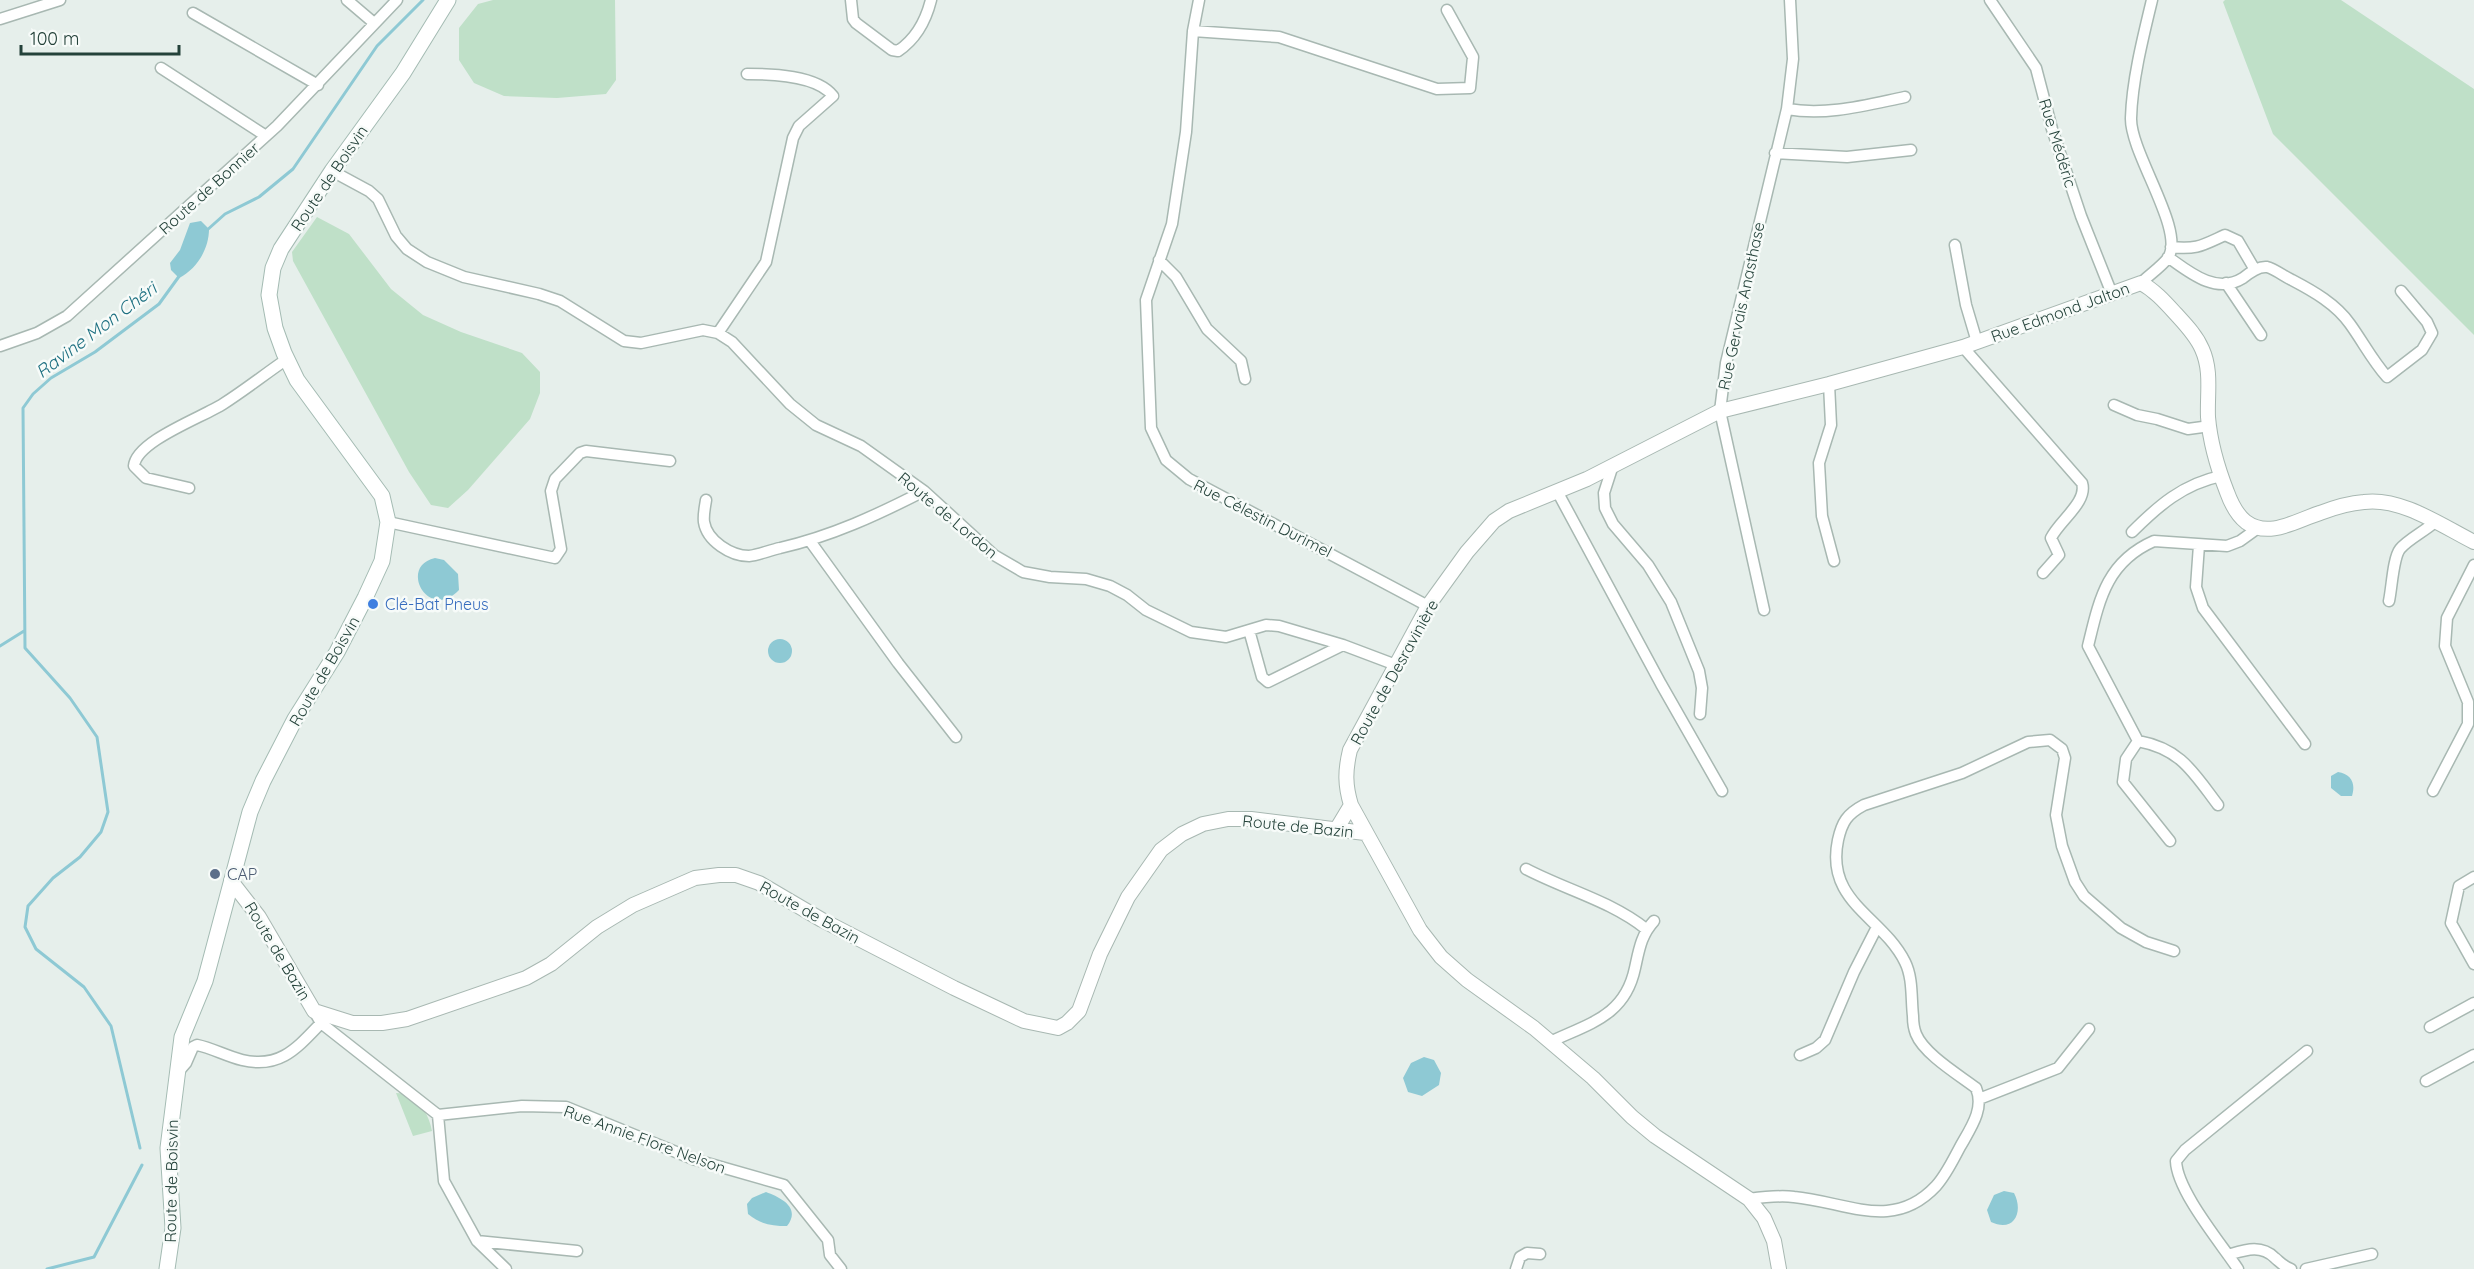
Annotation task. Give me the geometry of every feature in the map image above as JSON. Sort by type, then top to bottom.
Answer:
[{"type":"main road","name":"Route de Boisvin","points":[[166,1269],[173,1228],[168,1148],[182,1037],[205,981],[250,812],[263,781],[295,719],[337,652],[365,598],[382,561],[388,522],[382,496],[297,380],[287,359],[275,328],[269,295],[273,268],[281,249],[332,171],[403,73],[448,0]]},
{"type":"street","points":[[0,20],[60,0]]},
{"type":"street","points":[[347,0],[374,23]]},
{"type":"street","name":"Route de Bonnier","points":[[0,346],[37,333],[67,316],[266,136],[318,85],[397,0]]},
{"type":"street","points":[[851,0],[853,19],[856,23],[892,50],[898,51],[912,39],[923,22],[931,0]]},
{"type":"street","name":"Rue Célestin Durimel","points":[[1199,0],[1193,31],[1186,132],[1172,224],[1146,300],[1151,428],[1166,460],[1189,479],[1428,606]]},
{"type":"street","name":"Rue Gervais Anasthase","points":[[1764,610],[1720,411],[1726,363],[1787,109],[1793,58],[1790,0]]},
{"type":"street","name":"Rue Médéric","points":[[1990,0],[2036,68],[2052,129],[2081,216],[2112,294]]},
{"type":"street","points":[[2152,0],[2138,64],[2130,120],[2141,161],[2165,214],[2170,252],[2206,281],[2226,283],[2238,281],[2255,270],[2267,267],[2322,297],[2350,323],[2364,347],[2387,377],[2422,350],[2432,333],[2427,322],[2401,291]]},
{"type":"street","points":[[1193,31],[1279,37],[1437,88],[1470,88],[1473,57],[1447,10]]},
{"type":"street","points":[[193,13],[318,85]]},
{"type":"street","points":[[161,68],[266,136]]},
{"type":"street","points":[[332,171],[369,191],[378,199],[396,236],[407,249],[427,262],[464,277],[540,294],[560,301],[624,341],[641,343],[703,330],[718,333],[766,262],[793,138],[799,126],[833,96],[827,89],[782,74],[747,74]]},
{"type":"street","points":[[1787,109],[1804,112],[1849,109],[1905,97]]},
{"type":"street","points":[[1775,153],[1847,157],[1911,150]]},
{"type":"street","points":[[2170,252],[2200,248],[2225,235],[2238,241],[2255,270]]},
{"type":"street","points":[[1955,246],[1966,305],[1977,342]]},
{"type":"street","name":"Rue Edmond Jalton","points":[[1720,411],[1963,347],[2141,283],[2170,252]]},
{"type":"street","points":[[1159,260],[1176,277],[1207,329],[1241,361],[1245,378]]},
{"type":"street","points":[[2141,283],[2164,301],[2191,331],[2202,349],[2209,383],[2210,426],[2221,476],[2240,517],[2258,528],[2270,529],[2321,512],[2365,501],[2386,502],[2401,506],[2474,542]]},
{"type":"street","points":[[2226,283],[2261,335]]},
{"type":"street","name":"Route de Lordon","points":[[718,333],[732,342],[790,404],[816,425],[861,446],[924,491],[994,555],[1023,572],[1050,577],[1086,579],[1110,586],[1127,595],[1146,610],[1191,632],[1226,637],[1266,625],[1279,626],[1343,645],[1396,665]]},
{"type":"street","points":[[1963,347],[2082,483],[2084,495],[2050,538],[2059,555],[2043,573]]},
{"type":"street","points":[[189,488],[146,478],[134,466],[135,460],[147,447],[183,424],[224,404],[287,359]]},
{"type":"street","points":[[1829,384],[1831,425],[1819,463],[1822,516],[1834,561]]},
{"type":"street","points":[[2114,405],[2137,415],[2157,419],[2181,428],[2196,429],[2210,426]]},
{"type":"street","name":"Route de Desravinière","points":[[1720,411],[1587,479],[1509,511],[1494,521],[1467,552],[1428,606],[1350,750],[1345,772],[1346,787],[1351,805],[1365,833],[1420,930],[1441,957],[1467,980],[1550,1042],[1655,1136],[1749,1199],[1764,1218],[1774,1241],[1779,1269]]},
{"type":"street","points":[[388,522],[555,558],[561,549],[551,491],[555,478],[580,453],[586,451],[670,461]]},
{"type":"street","points":[[1613,465],[1604,493],[1605,508],[1613,524],[1648,565],[1671,602],[1698,671],[1702,688],[1700,714]]},
{"type":"street","points":[[2132,532],[2176,493],[2205,479],[2221,476]]},
{"type":"street","points":[[706,500],[704,522],[707,531],[725,550],[749,556],[810,541],[869,520],[924,491]]},
{"type":"street","points":[[1557,491],[1661,684],[1722,791]]},
{"type":"street","points":[[2389,601],[2394,563],[2399,550],[2435,522]]},
{"type":"street","points":[[2138,741],[2088,646],[2100,597],[2114,574],[2144,546],[2154,541],[2228,546],[2240,541],[2258,528]]},
{"type":"street","points":[[810,541],[898,663],[956,737]]},
{"type":"street","points":[[2199,545],[2196,587],[2203,608],[2305,744]]},
{"type":"street","points":[[2433,791],[2469,723],[2468,702],[2445,646],[2447,618],[2474,566]]},
{"type":"street","points":[[1249,630],[1262,677],[1268,682],[1343,645]]},
{"type":"street","points":[[1749,1199],[1794,1197],[1872,1211],[1897,1212],[1918,1202],[1937,1185],[1973,1125],[1979,1108],[1976,1088],[1927,1049],[1916,1034],[1911,984],[1905,963],[1892,942],[1856,906],[1844,890],[1838,874],[1836,849],[1840,827],[1846,817],[1863,805],[1962,773],[2028,742],[2050,740],[2061,749],[2064,758],[2055,815],[2062,846],[2075,882],[2084,896],[2121,928],[2146,942],[2174,951]]},
{"type":"street","points":[[2138,741],[2159,745],[2184,761],[2218,805]]},
{"type":"street","points":[[2138,741],[2126,759],[2123,782],[2170,841]]},
{"type":"street","points":[[1336,830],[1351,805]]},
{"type":"street","name":"Route de Bazin","points":[[231,881],[259,917],[318,1017],[352,1023],[382,1023],[407,1018],[526,978],[551,964],[597,927],[633,905],[695,878],[735,875],[759,883],[822,920],[1024,1022],[1058,1028],[1079,1011],[1100,954],[1128,897],[1161,850],[1182,834],[1203,824],[1228,819],[1251,819],[1365,833]]},
{"type":"street","points":[[1526,869],[1557,885],[1612,906],[1650,925],[1641,939],[1632,982],[1617,1008],[1607,1016],[1550,1042]]},
{"type":"street","points":[[2474,877],[2459,886],[2451,924],[2474,964]]},
{"type":"street","points":[[1800,1055],[1816,1048],[1825,1040],[1877,927]]},
{"type":"street","points":[[2430,1027],[2474,1004]]},
{"type":"street","points":[[176,1074],[186,1063],[193,1047],[197,1045],[254,1062],[280,1058],[300,1045],[318,1017],[438,1115],[444,1181],[477,1240],[506,1269]]},
{"type":"street","points":[[1979,1099],[2058,1068],[2089,1029]]},
{"type":"street","points":[[2238,1269],[2183,1187],[2176,1172],[2176,1161],[2185,1150],[2307,1051]]},
{"type":"street","points":[[2426,1081],[2474,1055]]},
{"type":"street","name":"Rue Annie Flore Nelson","points":[[438,1115],[522,1106],[566,1107],[693,1159],[784,1185],[828,1240],[830,1255],[841,1269]]},
{"type":"street","points":[[477,1240],[577,1251]]},
{"type":"street","points":[[2228,1255],[2253,1248],[2270,1253],[2286,1268],[2291,1269]]},
{"type":"street","points":[[1516,1269],[1520,1257],[1527,1253],[1540,1254]]},
{"type":"street","points":[[2306,1269],[2372,1254]]},
{"type":"green space","points":[[493,0],[615,0],[616,80],[606,94],[557,98],[504,96],[474,83],[459,60],[459,28],[478,4]]},
{"type":"green space","points":[[2225,0],[2341,0],[2474,89],[2474,335],[2273,134],[2223,2]]},
{"type":"green space","points":[[317,217],[349,234],[391,289],[423,315],[461,332],[522,353],[540,372],[540,393],[530,419],[468,490],[448,508],[431,505],[409,472],[293,261],[292,252]]},
{"type":"green space","points":[[396,1093],[410,1094],[414,1098],[427,1115],[432,1131],[413,1136]]},
{"type":"water","points":[[201,221],[209,229],[207,244],[201,258],[179,278],[171,270],[170,263],[180,250],[190,223]]},
{"type":"water","points":[[435,558],[444,560],[458,574],[459,590],[448,598],[437,600],[428,596],[418,580],[419,571],[424,563]]},
{"type":"water","points":[[780,639],[789,642],[792,651],[789,660],[780,663],[771,660],[768,651],[771,642]]},
{"type":"water","points":[[2338,772],[2349,777],[2353,783],[2352,796],[2341,796],[2331,788],[2331,776]]},
{"type":"water","points":[[1424,1057],[1434,1060],[1441,1073],[1439,1085],[1422,1096],[1408,1092],[1403,1078],[1411,1063]]},
{"type":"water","points":[[2004,1191],[2014,1193],[2018,1207],[2015,1219],[2011,1223],[1999,1225],[1991,1222],[1987,1210],[1994,1195]]},
{"type":"water","points":[[766,1192],[788,1204],[792,1214],[787,1226],[766,1224],[748,1214],[747,1204],[752,1198]]},
{"type":"waterway","name":"Ravine Mon Chéri","points":[[206,231],[225,214],[259,197],[293,169],[377,46],[423,0]]},
{"type":"waterway","name":"Ravine Mon Chéri","points":[[140,1148],[111,1026],[84,987],[36,949],[25,927],[28,906],[53,878],[80,857],[101,832],[108,812],[97,737],[70,698],[25,648],[23,408],[33,394],[51,378],[95,352],[159,304],[180,275]]},
{"type":"waterway","points":[[0,646],[24,631]]},
{"type":"waterway","name":"Ravine Mon Chéri","points":[[47,1269],[94,1257],[142,1165]]},
{"type":"place","name":"Clé-Bat Pneus","points":[[373,604]]},
{"type":"place","name":"CAP","points":[[215,874]]}]
